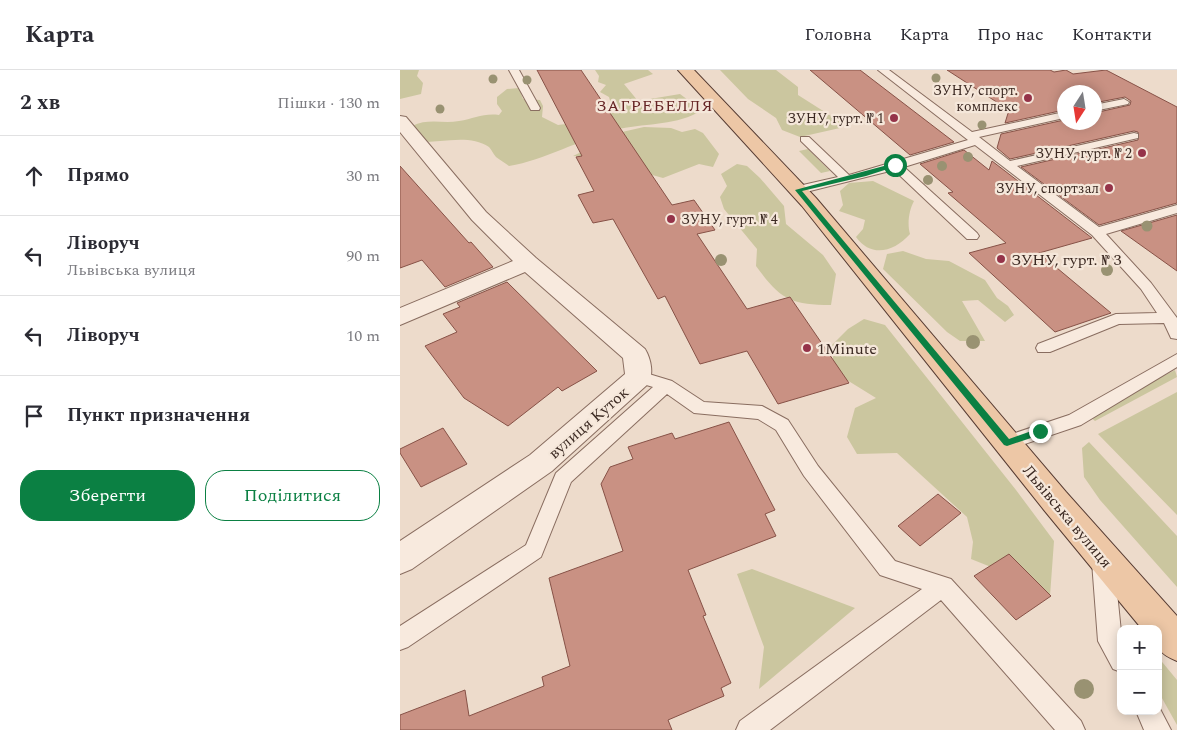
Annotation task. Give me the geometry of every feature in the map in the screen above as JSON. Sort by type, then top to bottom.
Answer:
[{"type":"main road","name":"Львівська вулиця","points":[[686,70],[798,190],[1007,443],[1177,643]]},
{"type":"street","name":"вулиця Куток","points":[[400,121],[479,216],[528,263],[636,355],[639,376],[541,463],[400,559]]},
{"type":"street","points":[[400,318],[528,263]]},
{"type":"lane","points":[[514,70],[535,108]]},
{"type":"lane","points":[[883,70],[1097,232],[1146,286],[1177,334]]},
{"type":"lane","points":[[1102,106],[1124,102]]},
{"type":"lane","points":[[798,190],[846,179],[973,139],[1057,117]]},
{"type":"lane","points":[[1007,165],[1134,136]]},
{"type":"lane","points":[[805,139],[846,179]]},
{"type":"lane","points":[[895,165],[972,236]]},
{"type":"lane","points":[[1097,232],[1177,209]]},
{"type":"lane","points":[[1044,348],[1116,319],[1137,317],[1168,318]]},
{"type":"lane","points":[[1007,443],[1075,420],[1177,360]]},
{"type":"lane","points":[[639,376],[666,385],[700,408],[762,413],[782,424],[811,471],[888,568],[943,586],[1072,730]]},
{"type":"lane","points":[[400,639],[534,551],[563,478],[666,385]]},
{"type":"lane","points":[[1103,557],[1110,641],[1117,654]]},
{"type":"lane","points":[[749,730],[943,586]]},
{"type":"lane","points":[[1150,715],[1158,730]]},
{"type":"shaded area","points":[[400,70],[419,70],[417,76],[423,83],[421,94],[400,99]]},
{"type":"shaded area","points":[[595,70],[648,70],[653,74],[624,84],[638,101],[680,94],[688,100],[697,113],[678,120],[615,130],[549,155],[509,166],[496,157],[489,147],[481,143],[462,140],[414,142],[412,126],[424,122],[453,122],[483,115],[499,115],[502,111],[497,104],[497,97],[507,89],[519,88],[523,99],[540,100],[543,106],[542,117],[558,125],[598,120],[611,104],[609,97],[600,92],[606,85],[598,82],[599,76]]},
{"type":"shaded area","points":[[720,70],[776,70],[798,87],[798,95],[839,121],[840,128],[800,137],[782,130],[776,118],[748,99]]},
{"type":"shaded area","points":[[644,127],[671,128],[682,132],[695,129],[703,133],[719,154],[713,167],[699,164],[663,178],[588,157],[573,156],[622,132]]},
{"type":"shaded area","points":[[808,149],[830,171],[821,173],[799,151]]},
{"type":"shaded area","points":[[737,164],[747,166],[760,178],[784,206],[786,224],[823,255],[836,274],[831,305],[805,304],[787,298],[772,286],[756,266],[757,249],[724,209],[720,197],[727,186],[721,174]]},
{"type":"shaded area","points":[[873,181],[914,201],[909,217],[910,234],[897,245],[883,250],[869,248],[856,237],[863,229],[865,220],[839,211],[843,205],[840,191],[849,183]]},
{"type":"shaded area","points":[[903,251],[926,259],[949,261],[985,280],[997,298],[1008,306],[1014,315],[1005,322],[978,300],[962,301],[985,341],[960,341],[947,332],[883,269],[887,254]]},
{"type":"shaded area","points":[[864,319],[885,325],[1054,541],[1050,596],[1011,575],[971,559],[973,542],[967,517],[897,453],[857,454],[847,437],[855,408],[876,398],[834,372],[832,345],[848,329]]},
{"type":"shaded area","points":[[1175,370],[1177,377],[1095,421],[1088,415]]},
{"type":"shaded area","points":[[1177,392],[1177,515],[1098,434]]},
{"type":"shaded area","points":[[1089,442],[1177,536],[1177,587],[1100,500],[1084,477],[1082,448]]},
{"type":"shaded area","points":[[752,569],[855,608],[759,689],[764,647],[737,574]]},
{"type":"shaded area","points":[[1162,662],[1177,680],[1177,725],[1162,698]]},
{"type":"building","points":[[537,70],[581,70],[672,205],[694,200],[715,230],[697,234],[747,309],[790,297],[849,383],[778,404],[747,351],[700,364],[665,296],[658,299],[613,219],[593,223],[578,195],[594,191],[576,157],[582,156]]},
{"type":"building","name":"ЗУНУ, гурт. № 1","points":[[810,70],[860,70],[954,142],[910,155]]},
{"type":"building","points":[[947,70],[1050,70],[1054,72],[1066,70],[1073,74],[1106,70],[1177,107],[1177,203],[1099,225],[1021,167],[1138,140],[1138,132],[1134,131],[1010,159],[997,148],[1001,134],[1057,122],[1057,130],[1102,130],[1102,111],[1130,105],[1131,101],[1125,97],[1102,101],[1102,85],[1057,85],[1057,112],[1005,123],[1009,110]]},
{"type":"building","name":"ЗУНУ, гурт. № 3","points":[[964,150],[989,170],[992,161],[1092,238],[1039,253],[1111,313],[1055,332],[969,253],[1006,243],[948,193],[953,192],[920,164]]},
{"type":"building","points":[[400,166],[493,267],[445,287],[422,260],[400,268]]},
{"type":"building","points":[[1177,215],[1177,271],[1121,231]]},
{"type":"building","points":[[507,282],[597,371],[562,391],[558,387],[508,426],[464,398],[425,346],[457,332],[443,314],[460,307],[457,303]]},
{"type":"building","points":[[729,422],[775,510],[765,514],[776,536],[688,570],[706,615],[703,616],[731,683],[721,688],[724,696],[668,720],[672,730],[400,730],[400,715],[465,690],[469,716],[544,686],[542,677],[570,666],[549,578],[623,551],[601,484],[610,467],[633,459],[628,447],[672,433],[675,439]]},
{"type":"building","points":[[443,428],[467,464],[421,487],[400,453],[400,449]]},
{"type":"building","points":[[938,494],[961,513],[920,546],[898,526]]},
{"type":"building","points":[[1009,554],[1051,596],[1016,620],[974,576]]},
{"type":"place","name":"ЗУНУ, спорт. комплекс","points":[[1028,98]]},
{"type":"place","name":"ЗУНУ, гурт. № 1","points":[[894,118]]},
{"type":"place","name":"ЗУНУ, гурт. № 2","points":[[1142,153]]},
{"type":"place","name":"ЗУНУ, спортзал","points":[[1109,188]]},
{"type":"place","name":"ЗУНУ, гурт. № 4","points":[[671,219]]},
{"type":"place","name":"ЗУНУ, гурт. № 3","points":[[1001,259]]},
{"type":"place","name":"1Minute","points":[[807,348]]},
{"type":"district","name":"ЗАГРЕБЕЛЛЯ","points":[[655,105]]},
{"type":"route","points":[[895,165],[864,175],[798,190],[1007,443],[1040,431]]}]
